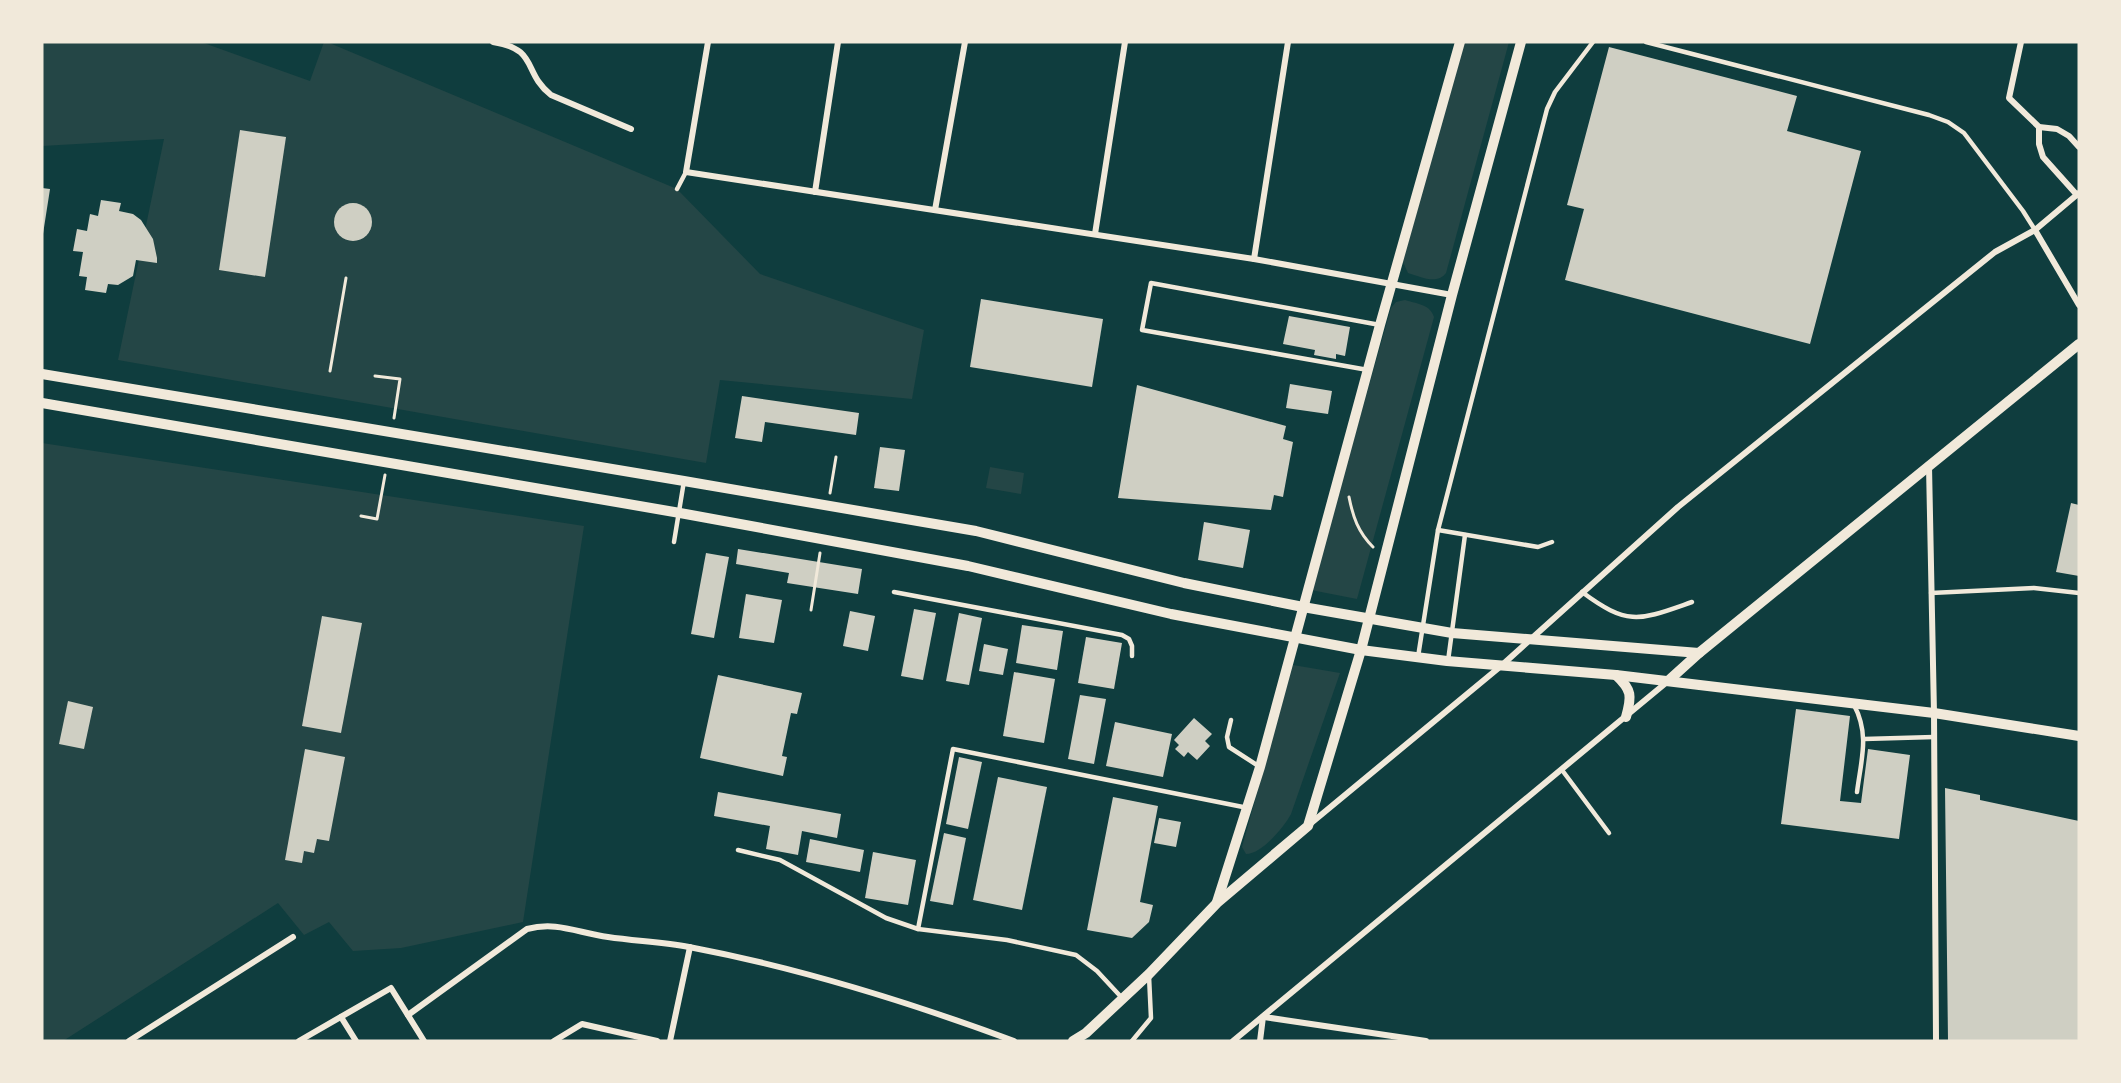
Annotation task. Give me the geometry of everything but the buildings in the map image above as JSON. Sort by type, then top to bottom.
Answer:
[{"type":"street","points":[[493,42],[507,44],[523,53],[542,88],[551,95],[631,129]]},
{"type":"street","points":[[708,42],[686,172],[1254,259],[1452,294]]},
{"type":"street","points":[[816,192],[838,42]]},
{"type":"street","points":[[935,210],[965,42]]},
{"type":"street","points":[[1095,234],[1125,42]]},
{"type":"street","points":[[1254,259],[1288,42]]},
{"type":"street","points":[[1217,903],[1260,767],[1380,325],[1460,42]]},
{"type":"street","points":[[1308,826],[1370,619],[1452,294],[1521,42]]},
{"type":"street","points":[[2020,42],[2009,98],[2039,127],[2057,129],[2070,136],[2079,147]]},
{"type":"street","points":[[1073,1041],[1083,1037],[1123,999],[1217,903],[1501,666],[1678,507],[1995,252],[2035,230],[2078,194],[2043,157],[2039,144],[2039,127]]},
{"type":"street","points":[[2035,230],[2079,305]]},
{"type":"street","points":[[1233,1041],[1626,717],[1699,653],[2079,344]]},
{"type":"street","points":[[42,374],[976,531],[1184,583],[1422,628],[1452,633],[1699,653]]},
{"type":"street","points":[[42,403],[680,513],[968,566],[1171,614],[1361,650],[1418,658],[1668,681],[1934,713],[2079,736]]},
{"type":"street","points":[[1929,466],[1934,713],[1936,1041]]},
{"type":"street","points":[[1616,675],[1626,685],[1630,694],[1626,717]]},
{"type":"street","points":[[408,1015],[527,929],[554,925],[605,937],[690,947],[794,970],[941,1014],[1014,1041]]},
{"type":"street","points":[[129,1041],[293,937]]},
{"type":"street","points":[[670,1041],[690,947]]},
{"type":"street","points":[[299,1041],[391,988],[424,1041]]},
{"type":"street","points":[[341,1017],[356,1041]]},
{"type":"street","points":[[1260,1041],[1264,1017]]},
{"type":"street","points":[[1264,1017],[1426,1041]]},
{"type":"street","points":[[554,1041],[582,1024],[657,1041]]},
{"type":"lane","points":[[1418,658],[1438,530],[1547,109],[1555,92],[1593,42]]},
{"type":"lane","points":[[1646,42],[1948,122],[1964,133],[2035,230]]},
{"type":"lane","points":[[677,189],[686,172]]},
{"type":"lane","points":[[1368,370],[1142,330],[1151,283],[1380,325]]},
{"type":"lane","points":[[674,542],[684,481]]},
{"type":"lane","points":[[1438,530],[1538,547],[1552,542]]},
{"type":"lane","points":[[1448,661],[1465,536]]},
{"type":"lane","points":[[1931,593],[2034,588],[2079,592]]},
{"type":"lane","points":[[894,592],[1122,635],[1129,639],[1132,656]]},
{"type":"lane","points":[[1582,592],[1622,616],[1636,618],[1651,616],[1692,602]]},
{"type":"lane","points":[[1854,704],[1861,717],[1864,739],[1857,792]]},
{"type":"lane","points":[[1231,720],[1227,737],[1229,747],[1260,767]]},
{"type":"lane","points":[[1864,739],[1934,737]]},
{"type":"lane","points":[[918,929],[953,749],[1248,808]]},
{"type":"lane","points":[[1562,770],[1609,833]]},
{"type":"lane","points":[[738,850],[780,860],[886,918],[918,929],[1046,947],[1076,955],[1097,971],[1123,999]]},
{"type":"lane","points":[[1132,1041],[1151,1018],[1149,974]]},
{"type":"path","points":[[330,371],[346,278]]},
{"type":"path","points":[[375,376],[400,379]]},
{"type":"path","points":[[833,473],[836,457]]},
{"type":"path","points":[[362,516],[377,519]]},
{"type":"path","points":[[811,610],[814,590]]},
{"type":"shaded area","points":[[42,42],[201,42],[310,81],[324,42],[327,42],[677,189],[760,274],[924,330],[912,399],[720,380],[706,463],[118,360],[164,139],[42,146]]},
{"type":"shaded area","points":[[1463,42],[1509,42],[1446,273],[1438,279],[1428,279],[1408,273],[1403,262]]},
{"type":"shaded area","points":[[1405,300],[1426,307],[1434,317],[1357,599],[1311,590],[1391,308],[1396,302]]},
{"type":"shaded area","points":[[42,443],[584,526],[523,922],[401,948],[353,951],[329,922],[304,935],[278,903],[63,1041],[42,1041]]},
{"type":"shaded area","points":[[990,467],[1024,473],[1021,494],[986,488]]},
{"type":"shaded area","points":[[1293,665],[1340,673],[1291,814],[1265,845],[1259,850],[1246,854],[1242,847]]}]
